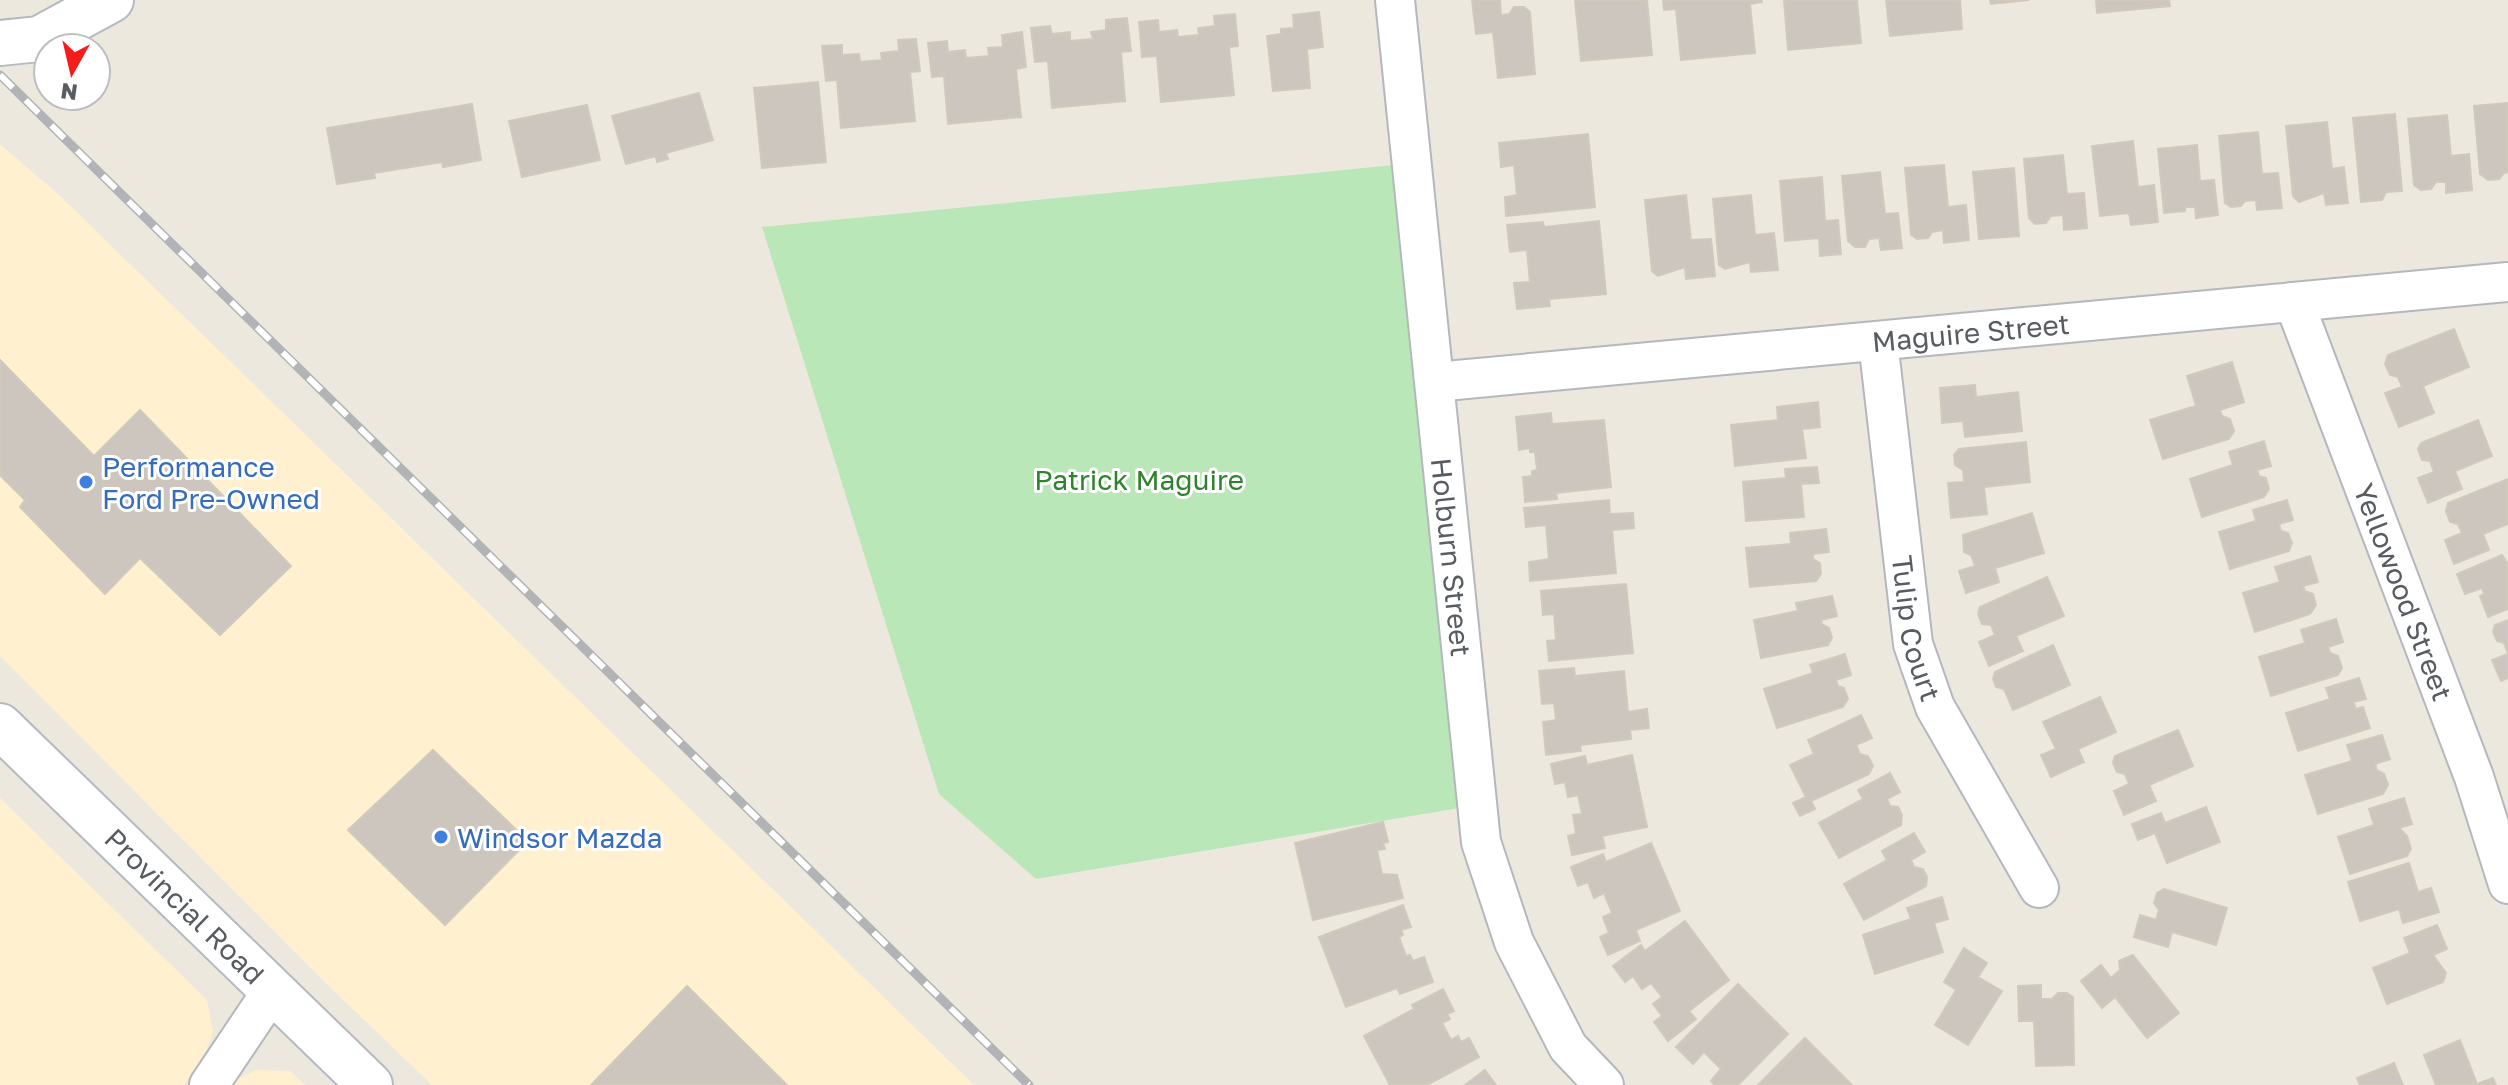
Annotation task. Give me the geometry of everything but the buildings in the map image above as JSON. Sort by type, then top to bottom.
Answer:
[{"type":"main road","points":[[0,43],[39,39],[111,0]]},
{"type":"main road","name":"Provincial Road","points":[[0,726],[370,1085]]},
{"type":"street","name":"Holburn Street","points":[[1395,0],[1481,842],[1514,942],[1568,1047],[1604,1085]]},
{"type":"street","name":"Maguire Street","points":[[1435,382],[2508,282]]},
{"type":"street","name":"Yellowood Street","points":[[2294,302],[2474,777],[2508,884]]},
{"type":"street","name":"Tulip Court","points":[[1878,341],[1913,644],[1935,707],[2039,888]]},
{"type":"street","points":[[209,1085],[272,991]]},
{"type":"shaded area","points":[[0,144],[58,194],[974,1085],[432,1085],[336,993],[0,656]]},
{"type":"shaded area","points":[[0,798],[207,1000],[213,1032],[203,1058],[184,1085],[0,1085]]},
{"type":"shaded area","points":[[256,1070],[290,1071],[305,1085],[232,1085]]},
{"type":"green space","name":"Patrick Maguire","points":[[1394,165],[1459,808],[1036,879],[939,794],[762,227]]},
{"type":"railway","points":[[0,75],[1029,1085]]},
{"type":"place","name":"Performance Ford Pre-Owned","points":[[86,482]]},
{"type":"place","name":"Windsor Mazda","points":[[441,837]]}]
